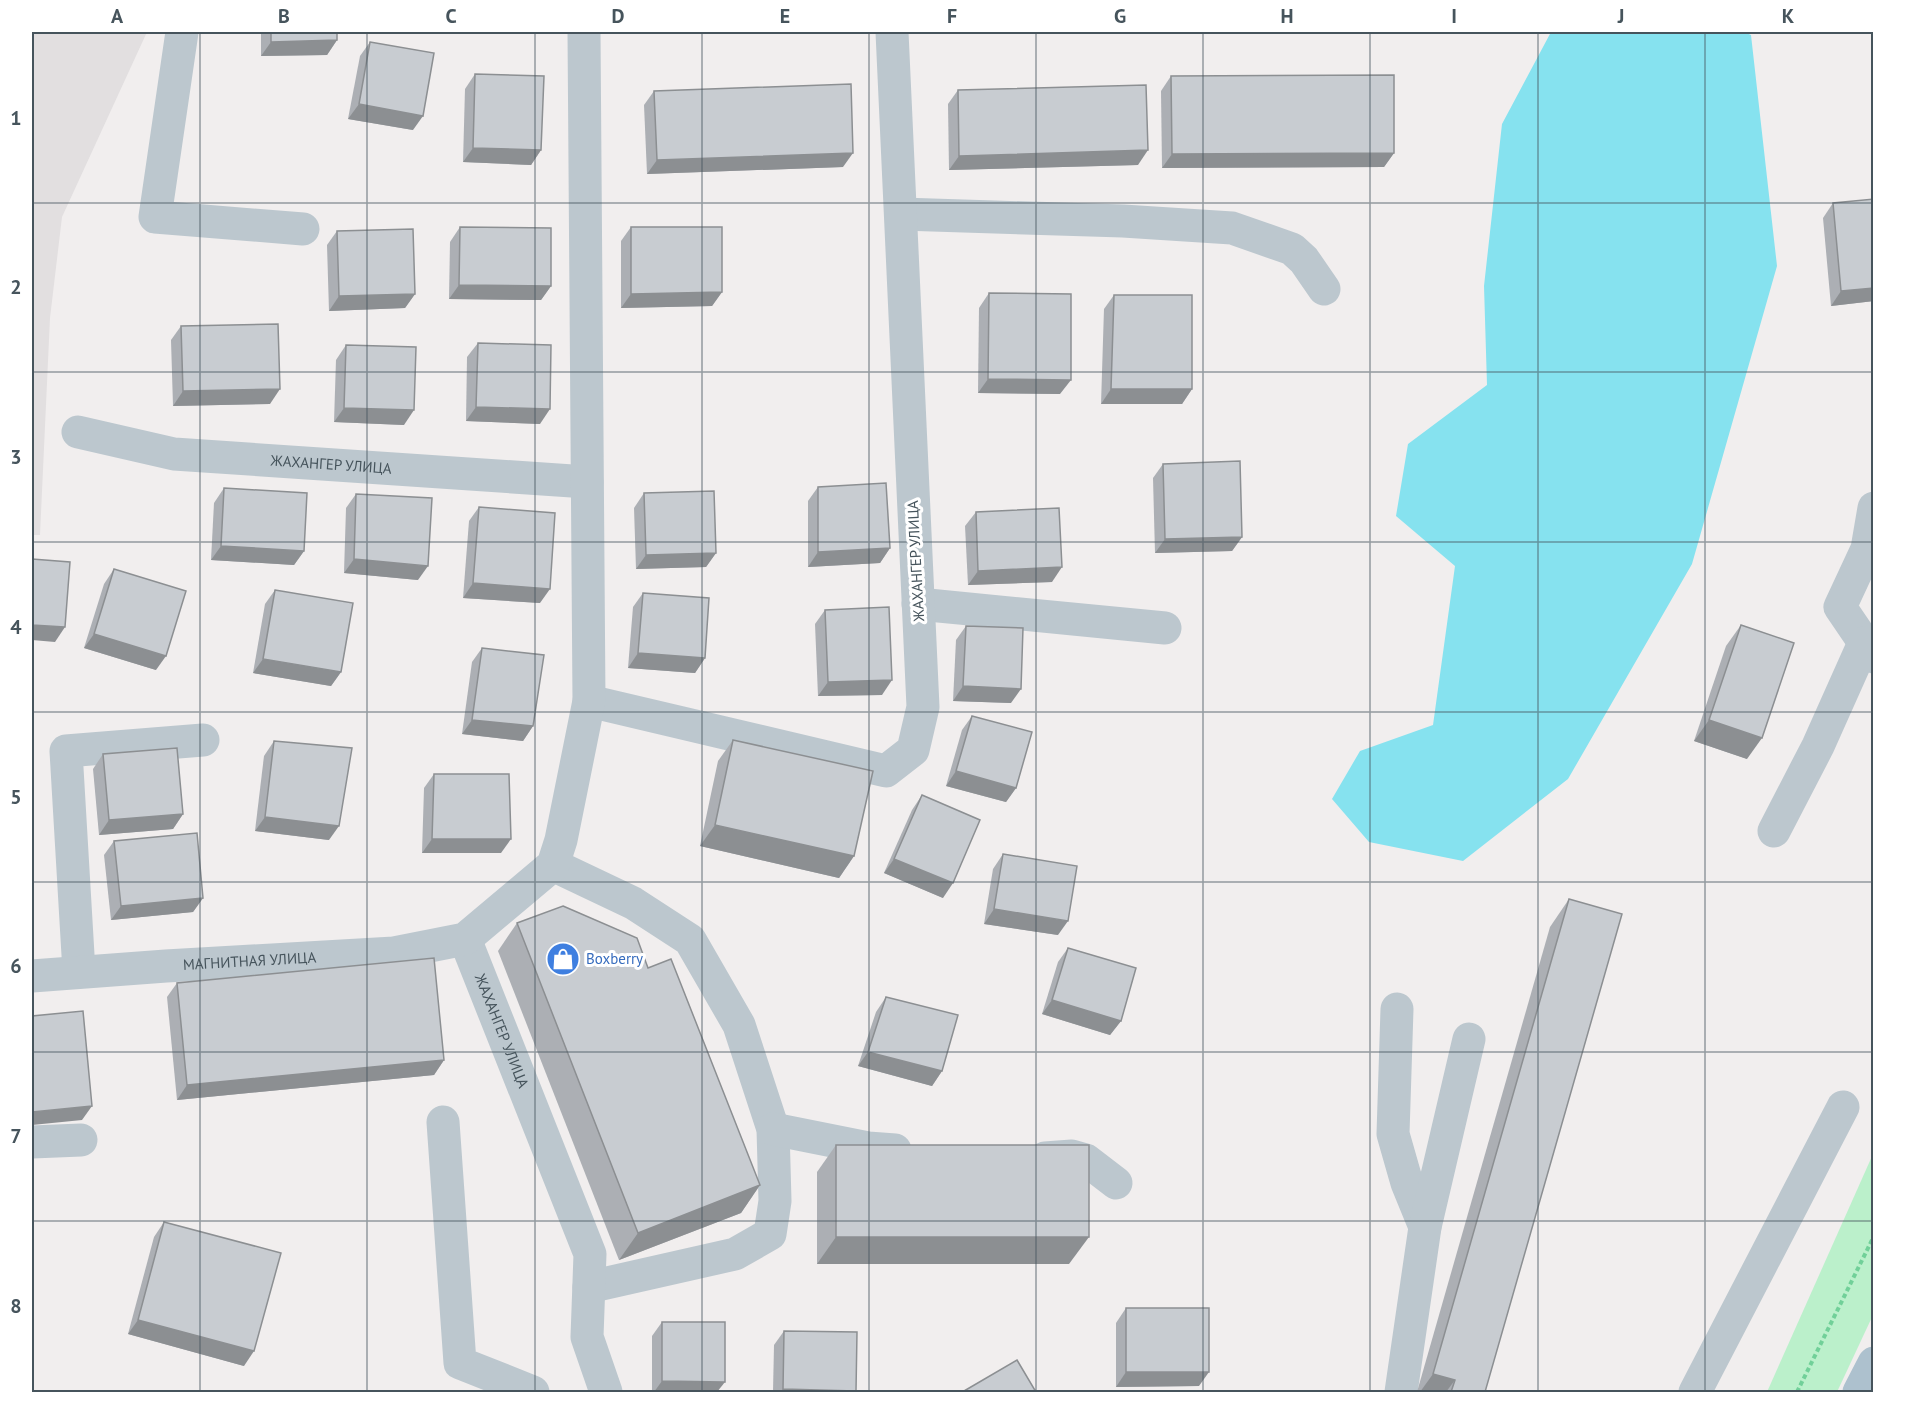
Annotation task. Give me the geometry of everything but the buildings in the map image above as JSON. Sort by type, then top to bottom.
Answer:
[{"type":"main road","points":[[1860,1392],[1874,1364]]},
{"type":"street","points":[[182,32],[155,216],[303,229]]},
{"type":"street","points":[[465,939],[553,865],[561,840],[589,701],[584,32]]},
{"type":"street","name":"ЖАХАНГЕР УЛИЦА","points":[[589,701],[886,771],[913,750],[923,707],[892,32]]},
{"type":"street","points":[[901,214],[1124,221],[1232,228],[1292,249],[1304,260],[1324,289]]},
{"type":"street","name":"ЖАХАНГЕР УЛИЦА","points":[[78,432],[174,454],[587,482]]},
{"type":"street","points":[[1774,831],[1869,650],[1840,607],[1867,549],[1874,508]]},
{"type":"street","points":[[918,604],[1165,628]]},
{"type":"street","points":[[79,972],[66,751],[203,740]]},
{"type":"street","points":[[553,865],[633,903],[690,940],[739,1025],[773,1129],[775,1201],[771,1234],[735,1254],[589,1287]]},
{"type":"street","name":"ЖАХАНГЕР УЛИЦА","points":[[465,939],[590,1254],[587,1337],[606,1392]]},
{"type":"street","name":"МАГНИТНАЯ УЛИЦА","points":[[32,976],[394,953],[465,939]]},
{"type":"street","points":[[1397,1009],[1393,1134],[1407,1183],[1425,1227]]},
{"type":"street","points":[[1401,1392],[1425,1227],[1469,1039]]},
{"type":"street","points":[[1695,1392],[1843,1107]]},
{"type":"street","points":[[443,1122],[460,1363],[533,1392]]},
{"type":"street","points":[[773,1129],[868,1148],[923,1152]]},
{"type":"street","points":[[32,1142],[81,1140]]},
{"type":"street","points":[[1012,1159],[1072,1156],[1086,1160],[1116,1183]]},
{"type":"path","points":[[1797,1392],[1874,1236]]},
{"type":"shaded area","points":[[32,32],[147,32],[62,217],[50,318],[40,535],[32,535]]},
{"type":"green space","points":[[1873,1154],[1873,1315],[1837,1392],[1767,1392]]},
{"type":"water","points":[[1551,32],[1744,32],[1751,35],[1777,266],[1692,564],[1568,779],[1463,861],[1369,842],[1332,799],[1360,751],[1433,725],[1455,566],[1396,516],[1408,444],[1487,385],[1484,286],[1502,124]]},
{"type":"place","name":"Boxberry","points":[[563,959]]}]
